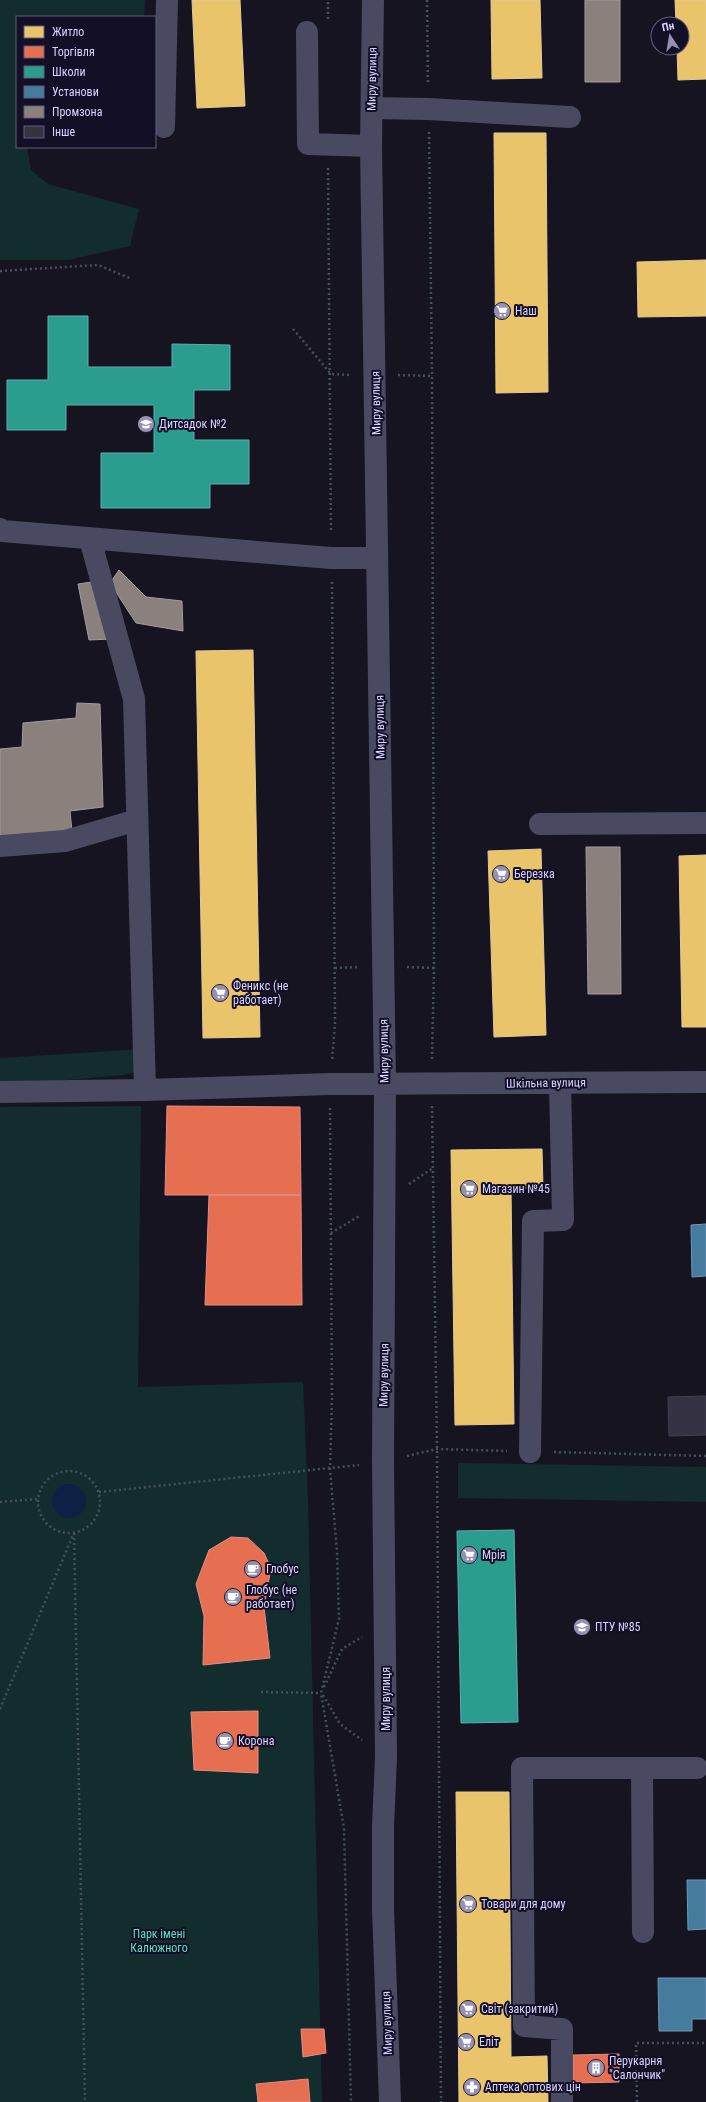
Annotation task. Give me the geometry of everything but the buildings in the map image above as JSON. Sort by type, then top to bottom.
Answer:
[{"type":"street","points":[[164,127],[167,0]]},
{"type":"street","name":"Миру вулиця","points":[[374,0],[372,146],[385,1084],[383,1461],[386,1757],[383,1827],[390,2102]]},
{"type":"street","points":[[307,32],[308,144],[328,143],[372,146]]},
{"type":"street","points":[[372,108],[428,109],[570,117]]},
{"type":"street","points":[[0,529],[2,532],[331,558],[378,558]]},
{"type":"street","points":[[90,539],[134,699],[145,1090]]},
{"type":"street","points":[[0,846],[65,841],[137,820]]},
{"type":"street","points":[[540,824],[706,823]]},
{"type":"street","name":"Шкільна вулиця","points":[[0,1092],[145,1090],[330,1084],[431,1085],[706,1082]]},
{"type":"street","points":[[530,1452],[533,1221],[562,1220],[560,1083]]},
{"type":"street","points":[[562,2102],[562,2029],[524,2026],[522,1768],[697,1768]]},
{"type":"street","points":[[642,1768],[643,1932]]},
{"type":"path","points":[[328,0],[328,24]]},
{"type":"path","points":[[426,0],[432,384],[434,968],[431,1085],[437,1449],[441,2102]]},
{"type":"path","points":[[328,143],[335,1023],[330,1084],[332,1399],[330,1469],[337,1551],[339,1619],[321,1693],[344,1828],[351,2102]]},
{"type":"path","points":[[0,271],[98,265],[132,279]]},
{"type":"path","points":[[293,329],[331,374]]},
{"type":"path","points":[[437,1449],[706,1456]]},
{"type":"path","points":[[99,1492],[330,1469]]},
{"type":"path","points":[[69,1472],[78,1473],[87,1477],[94,1483],[99,1492],[100,1503],[96,1518],[84,1529],[74,1533],[64,1533],[49,1526],[40,1512],[39,1499],[44,1484],[51,1478],[69,1472]]},
{"type":"path","points":[[0,1502],[39,1499]]},
{"type":"path","points":[[0,1709],[74,1533]]},
{"type":"path","points":[[74,1533],[85,2102]]},
{"type":"path","points":[[321,1693],[342,1649],[385,1624]]},
{"type":"path","points":[[261,1692],[321,1693]]},
{"type":"path","points":[[321,1693],[340,1724],[386,1757]]},
{"type":"path","points":[[637,2102],[636,2043],[706,2043]]},
{"type":"green space","points":[[0,0],[145,0],[144,16],[16,16],[16,148],[27,148],[31,170],[48,184],[139,209],[130,246],[68,260],[0,260]]},
{"type":"green space","points":[[143,1049],[141,1071],[124,1075],[0,1086],[0,1058]]},
{"type":"green space","name":"Парк імені Калюжного","points":[[141,1106],[138,1387],[303,1382],[308,1500],[322,2102],[0,2102],[0,1107]]},
{"type":"green space","points":[[458,1463],[706,1467],[706,1502],[458,1498]]},
{"type":"water","points":[[66,1484],[72,1484],[76,1485],[83,1491],[86,1501],[85,1508],[79,1515],[72,1518],[66,1518],[62,1517],[55,1511],[52,1504],[52,1498],[53,1494],[59,1487]]},
{"type":"place","name":"Наш","points":[[502,311]]},
{"type":"place","name":"Дитсадок №2","points":[[146,424]]},
{"type":"place","name":"Березка","points":[[501,874]]},
{"type":"place","name":"Феникс (не работает)","points":[[220,993]]},
{"type":"place","name":"Магазин №45","points":[[469,1189]]},
{"type":"place","name":"Мрія","points":[[469,1555]]},
{"type":"place","name":"Глобус","points":[[253,1569]]},
{"type":"place","name":"Глобус (не работает)","points":[[233,1597]]},
{"type":"place","name":"ПТУ №85","points":[[582,1627]]},
{"type":"place","name":"Корона","points":[[225,1741]]},
{"type":"place","name":"Товари для дому","points":[[468,1904]]},
{"type":"place","name":"Світ (закритий)","points":[[468,2009]]},
{"type":"place","name":"Еліт","points":[[466,2042]]},
{"type":"place","name":"Перукарня \"Салончик\"","points":[[596,2068]]},
{"type":"place","name":"Аптека оптових цін","points":[[472,2087]]}]
